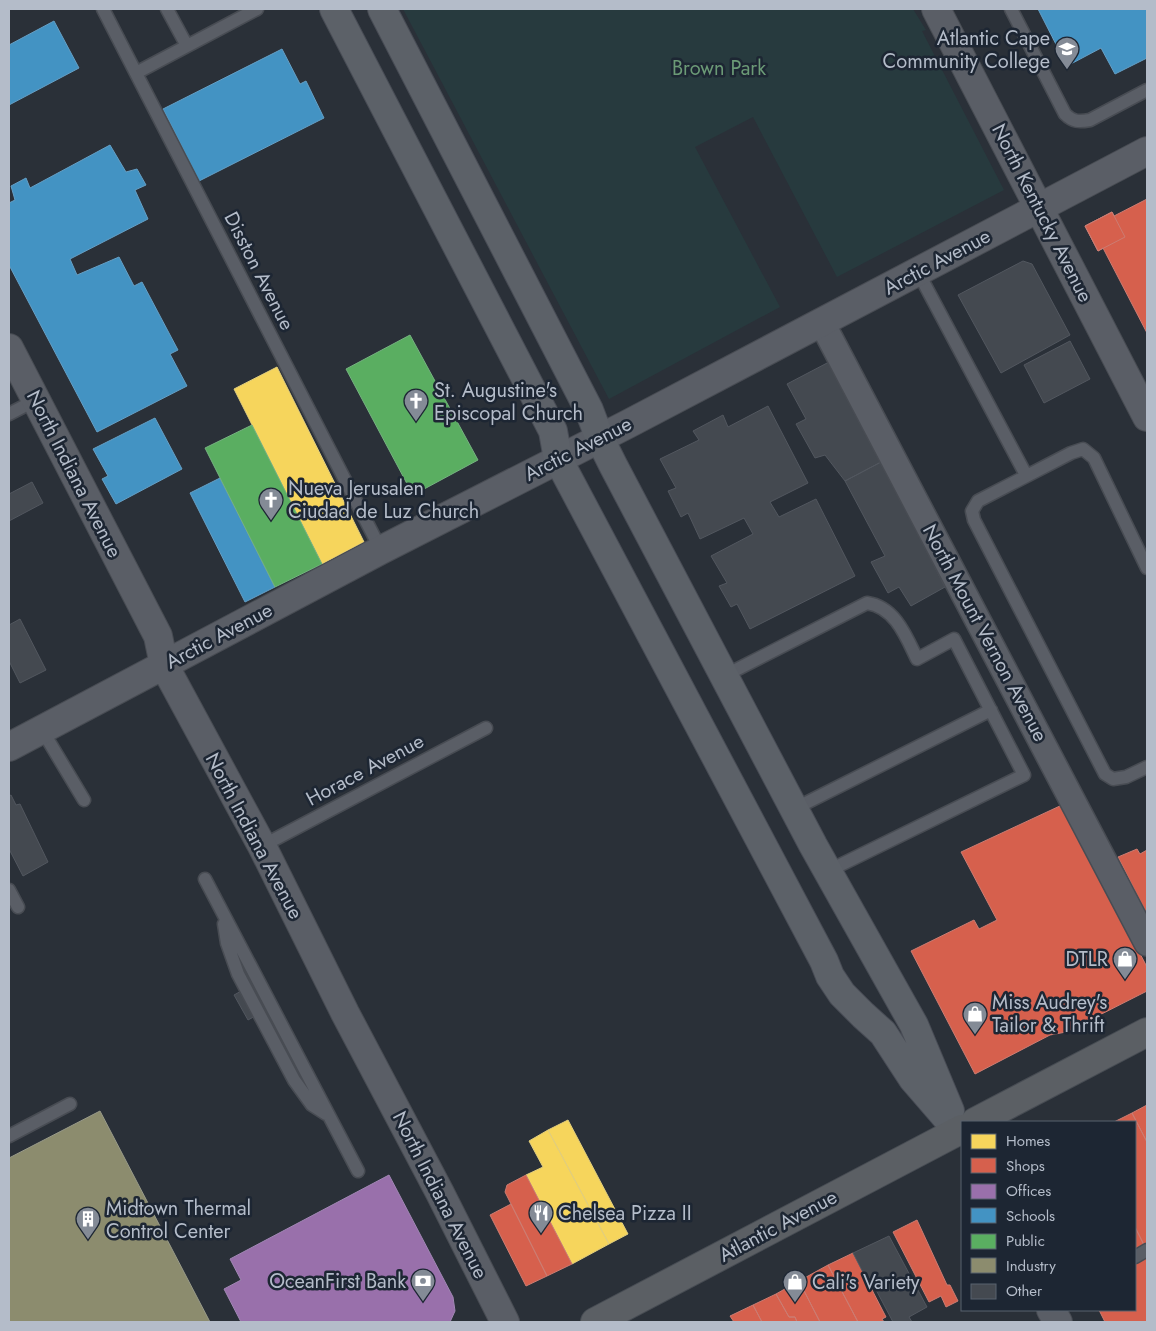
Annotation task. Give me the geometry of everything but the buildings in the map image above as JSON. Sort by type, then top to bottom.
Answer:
[{"type":"highway","name":"Atlantic Avenue","points":[[982,1121],[1147,1032]]},
{"type":"highway","name":"Atlantic Avenue","points":[[595,1322],[961,1132]]},
{"type":"main road","points":[[334,9],[553,432],[558,459],[824,961],[830,976],[842,994],[883,1033],[913,1079],[961,1126]]},
{"type":"main road","points":[[382,9],[589,410],[600,439],[794,809],[914,1025],[961,1122]]},
{"type":"street","name":"North Kentucky Avenue","points":[[936,9],[1147,417]]},
{"type":"street","name":"Arctic Avenue","points":[[9,747],[381,550],[600,439],[1147,151]]},
{"type":"street","name":"North Mount Vernon Avenue","points":[[822,323],[1147,943]]},
{"type":"street","name":"North Indiana Avenue","points":[[9,348],[158,636],[164,665],[262,846],[345,1013],[440,1192],[505,1322]]},
{"type":"street","points":[[1052,1311],[1058,1322]]},
{"type":"lane","name":"Disston Avenue","points":[[103,9],[381,550]]},
{"type":"lane","points":[[167,9],[187,46]]},
{"type":"lane","points":[[136,73],[257,9]]},
{"type":"lane","points":[[1011,9],[1065,114],[1071,120],[1080,122],[1090,120],[1147,90]]},
{"type":"lane","points":[[918,272],[1026,476]]},
{"type":"lane","points":[[9,414],[36,400]]},
{"type":"lane","points":[[1147,568],[1094,458],[1083,449],[1071,453],[978,501],[972,510],[974,520],[1105,774],[1114,779],[1126,777],[1147,766]]},
{"type":"lane","points":[[724,676],[867,602],[878,604],[894,617],[917,659],[954,639],[1024,774],[828,872]]},
{"type":"lane","points":[[794,809],[991,710]]},
{"type":"lane","name":"Horace Avenue","points":[[262,846],[486,728]]},
{"type":"lane","points":[[42,730],[84,800]]},
{"type":"lane","points":[[205,879],[358,1171]]},
{"type":"lane","points":[[9,890],[18,907]]},
{"type":"lane","points":[[9,1136],[70,1104]]},
{"type":"lane","points":[[1136,1256],[1147,1250]]},
{"type":"green space","name":"Brown Park","points":[[403,9],[913,9],[926,30],[922,31],[1004,190],[837,277],[753,117],[695,147],[780,307],[609,399]]},
{"type":"place","name":"Atlantic Cape Community College","points":[[1067,70]]},
{"type":"place","name":"St. Augustine's Episcopal Church","points":[[416,422]]},
{"type":"place","name":"Nueva Jerusalen Ciudad de Luz Church","points":[[271,521]]},
{"type":"place","name":"DTLR","points":[[1125,980]]},
{"type":"place","name":"Miss Audrey's Tailor & Thrift","points":[[975,1035]]},
{"type":"place","name":"Chelsea Pizza II","points":[[541,1234]]},
{"type":"place","name":"Midtown Thermal Control Center","points":[[88,1240]]},
{"type":"place","name":"OceanFirst Bank","points":[[423,1302]]},
{"type":"place","name":"Cali's Variety","points":[[795,1303]]}]
